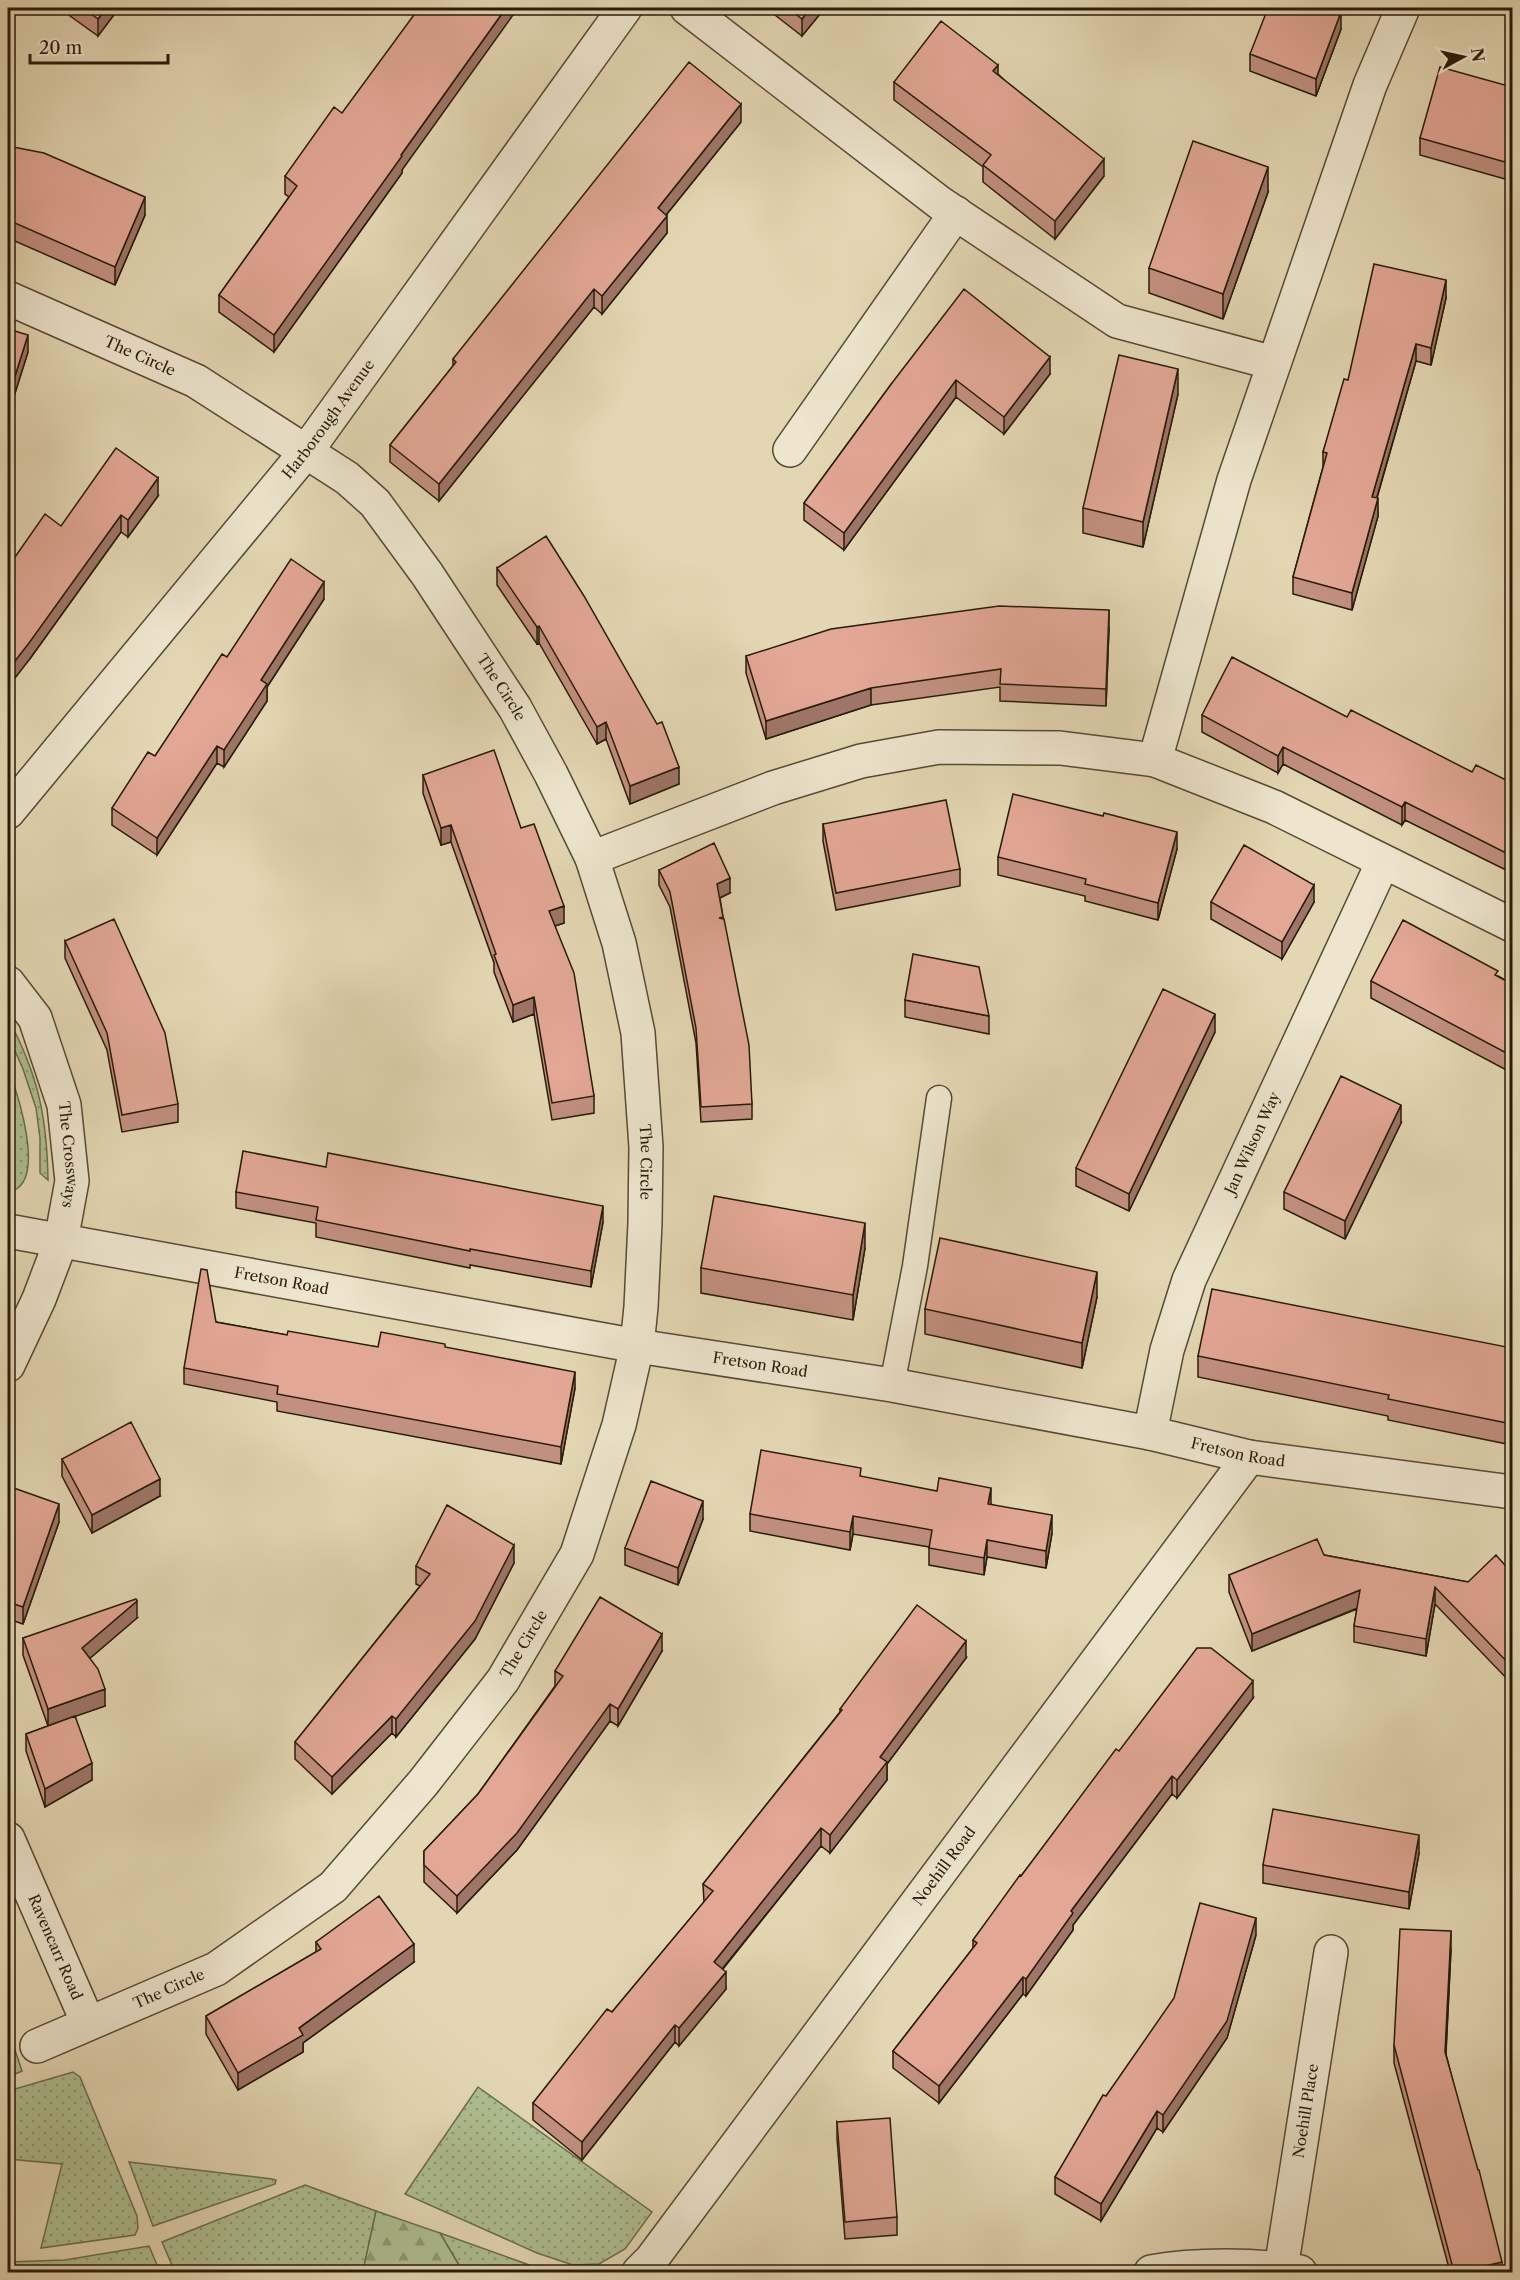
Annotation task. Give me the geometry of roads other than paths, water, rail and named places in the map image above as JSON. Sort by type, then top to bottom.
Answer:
[{"type":"street","name":"Harborough Avenue","points":[[8,812],[305,453],[625,8]]},
{"type":"street","points":[[687,8],[956,213],[1117,321],[1274,363]]},
{"type":"street","points":[[1155,760],[1234,480],[1370,85],[1403,8]]},
{"type":"street","points":[[790,450],[956,213]]},
{"type":"street","name":"The Circle","points":[[8,298],[196,381],[347,478],[375,503],[427,574],[516,708],[592,858],[619,943],[638,1033],[646,1147],[644,1276],[637,1346],[619,1425],[577,1554],[503,1680],[423,1783],[333,1887],[216,1969],[37,2046]]},
{"type":"street","points":[[592,858],[773,788],[861,761],[939,747],[1060,748],[1155,760],[1274,807],[1512,925]]},
{"type":"street","name":"Jan Wilson Way","points":[[1150,1433],[1167,1350],[1189,1280],[1383,862]]},
{"type":"street","name":"The Crossways","points":[[8,983],[35,1018],[64,1106],[72,1181],[61,1241],[39,1299],[8,1365]]},
{"type":"street","name":"Fretson Road","points":[[8,1231],[637,1346],[892,1384],[1150,1433],[1249,1457],[1512,1492]]},
{"type":"street","name":"Noehill Road","points":[[653,2268],[1249,1457]]},
{"type":"street","name":"Ravencarr Road","points":[[8,1839],[88,2023]]},
{"type":"street","name":"Noehill Place","points":[[1151,2272],[1181,2266],[1291,2271],[1331,1952]]},
{"type":"lane","points":[[892,1384],[915,1266],[939,1098]]}]
